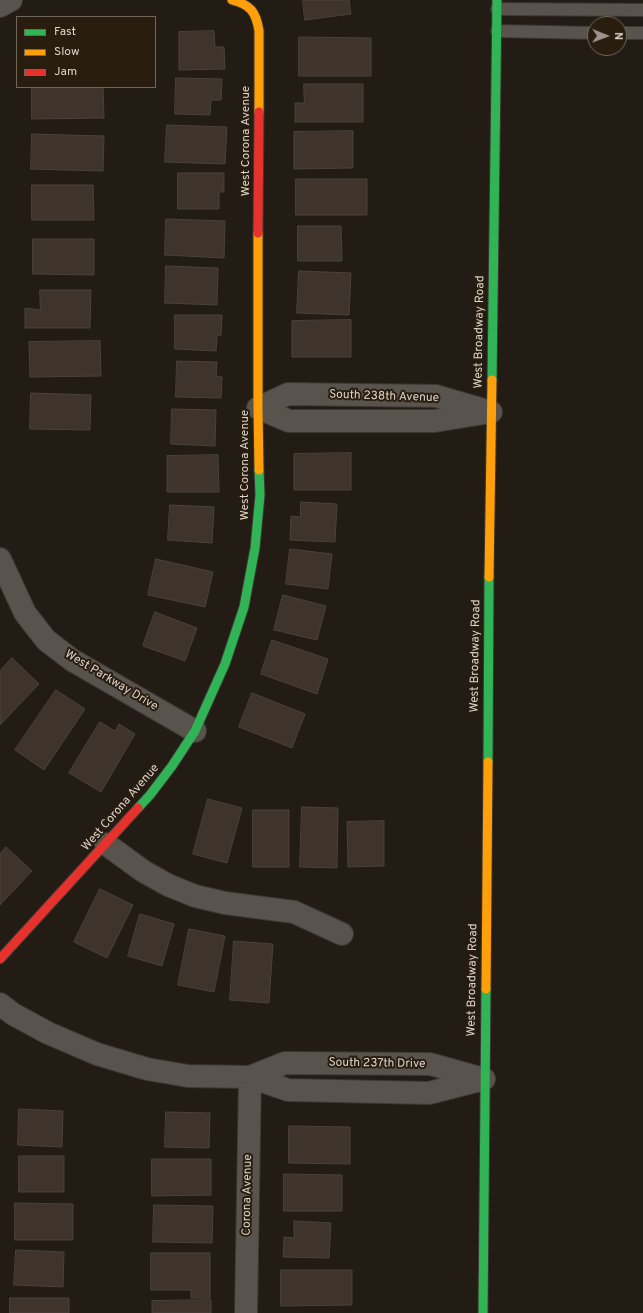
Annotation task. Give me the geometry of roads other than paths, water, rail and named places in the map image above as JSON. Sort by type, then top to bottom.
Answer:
[{"type":"main road","name":"West Corona Avenue","points":[[0,959],[150,795],[172,766],[195,731],[225,664],[244,607],[256,548],[260,495],[258,408],[259,31],[257,19],[252,8],[241,2],[232,0]]},
{"type":"main road","name":"West Broadway Road","points":[[483,1313],[491,412],[497,5]]},
{"type":"street","points":[[0,5],[11,0]]},
{"type":"street","name":"South 238th Avenue","points":[[258,408],[288,394],[436,396],[491,412]]},
{"type":"street","name":"West Parkway Drive","points":[[0,559],[25,613],[46,640],[72,660],[195,731]]},
{"type":"street","points":[[106,844],[143,871],[168,885],[195,896],[225,903],[294,912],[342,934]]},
{"type":"street","name":"South 237th Drive","points":[[0,1004],[13,1014],[48,1034],[97,1054],[147,1069],[188,1076],[250,1077],[288,1090],[429,1094],[484,1079]]},
{"type":"street","name":"South 237th Drive","points":[[250,1077],[285,1063],[430,1064],[484,1079]]},
{"type":"street","name":"Corona Avenue","points":[[246,1313],[250,1077]]},
{"type":"lane","points":[[497,5],[643,10]]},
{"type":"lane","points":[[497,31],[587,32]]},
{"type":"lane","points":[[627,33],[643,33]]}]
